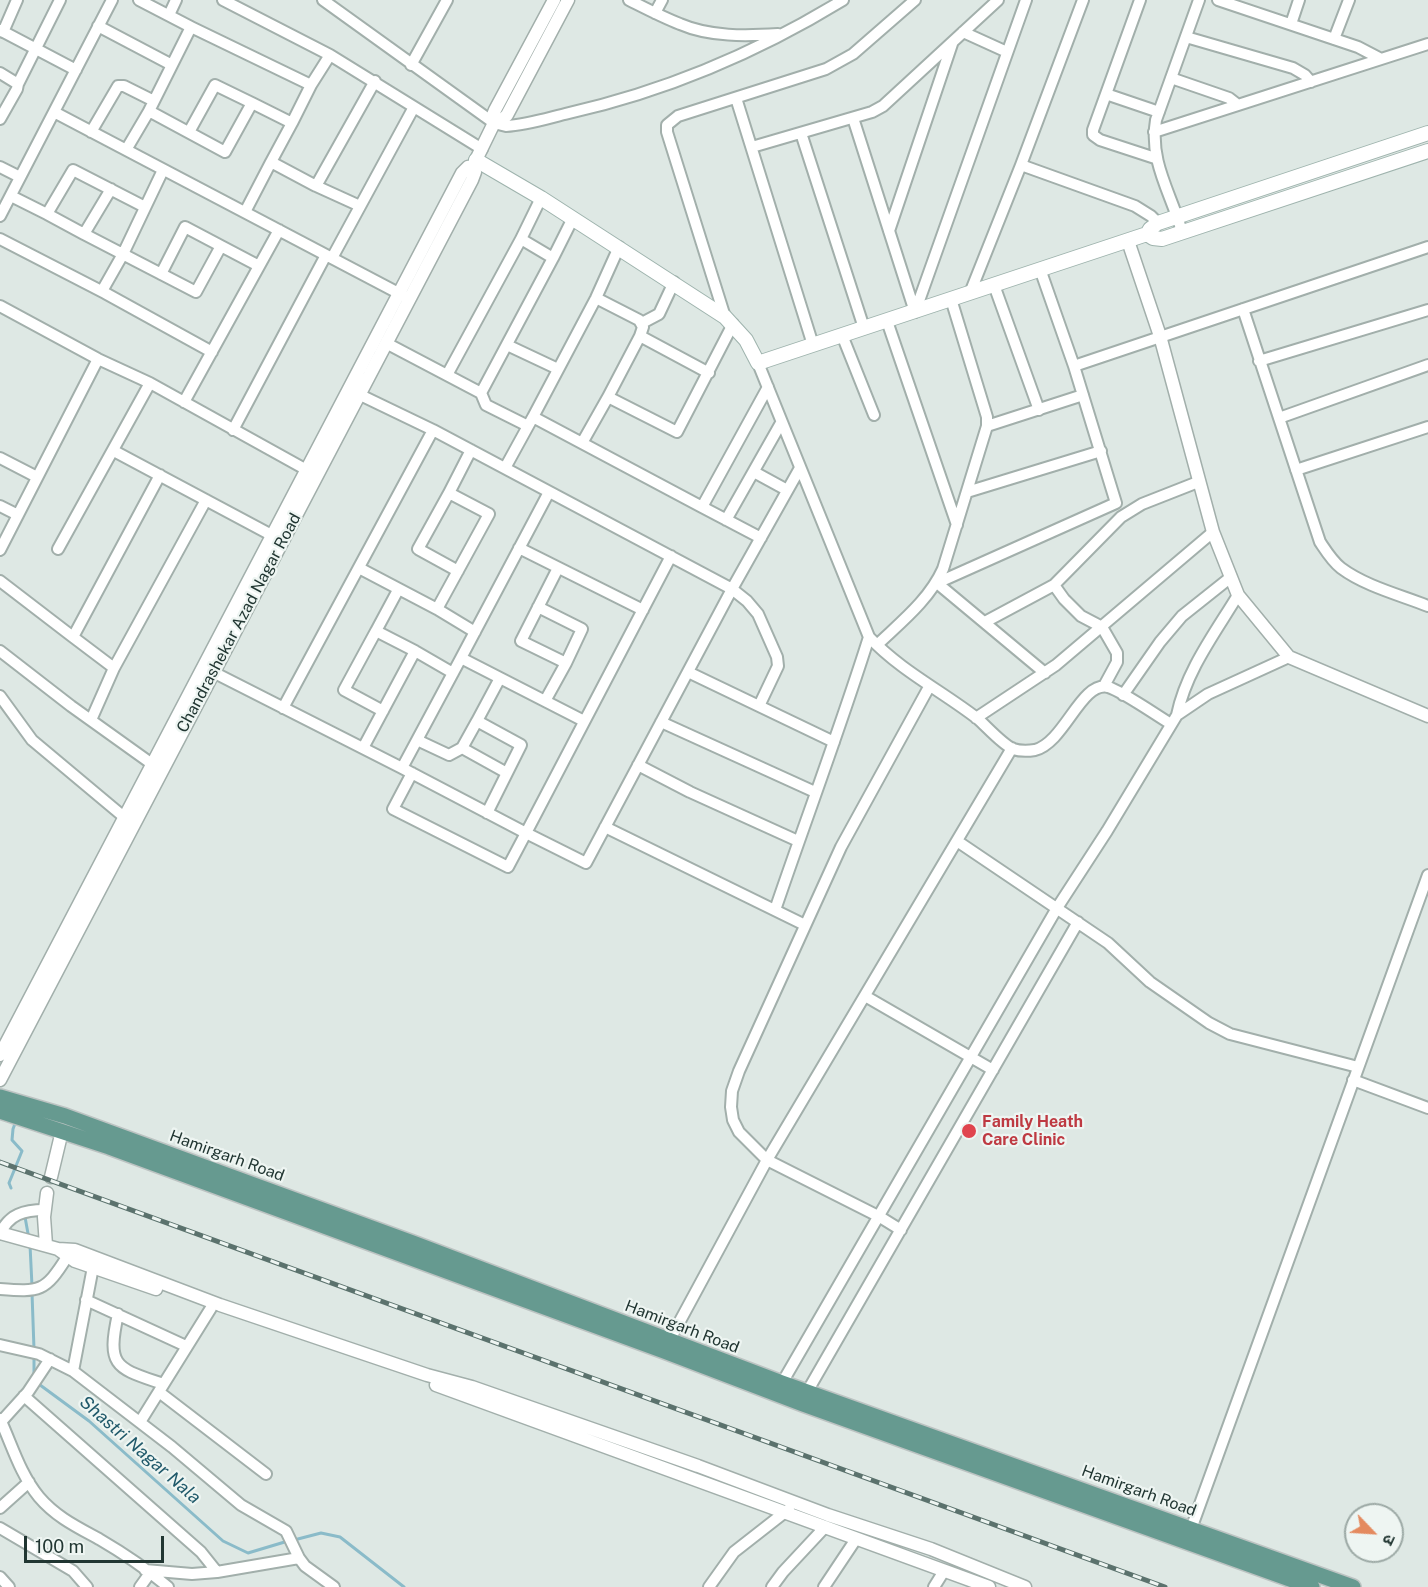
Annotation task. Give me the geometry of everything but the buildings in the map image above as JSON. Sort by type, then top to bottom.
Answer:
[{"type":"main road","points":[[1147,234],[1149,229],[1158,222],[1428,134]]},
{"type":"main road","points":[[477,158],[674,282],[729,321],[747,340],[758,363],[1147,234],[1158,239],[1182,232],[1428,151]]},
{"type":"main road","name":"Hamirgarh Road","points":[[0,1097],[56,1113],[368,1227],[666,1346],[813,1408],[1312,1587]]},
{"type":"main road","name":"Hamirgarh Road","points":[[0,1111],[666,1346],[782,1383],[1353,1587]]},
{"type":"street","points":[[17,0],[1,31],[76,70]]},
{"type":"street","points":[[0,120],[60,0]]},
{"type":"street","points":[[0,216],[112,0]]},
{"type":"street","points":[[139,0],[311,85]]},
{"type":"street","points":[[169,15],[176,0]]},
{"type":"street","points":[[223,0],[375,81],[414,107],[477,158]]},
{"type":"street","points":[[323,0],[494,123],[506,126],[615,102],[669,84],[731,59],[785,33],[843,0]]},
{"type":"street","points":[[411,65],[447,0]]},
{"type":"street","points":[[494,123],[495,110],[554,0]]},
{"type":"street","points":[[494,123],[507,115],[568,0]]},
{"type":"street","points":[[629,0],[682,26],[709,32],[756,35],[785,33]]},
{"type":"street","points":[[655,13],[662,0]]},
{"type":"street","points":[[608,397],[677,432],[709,373],[729,321],[667,132],[667,125],[678,116],[826,69],[841,62],[869,41],[915,0]]},
{"type":"street","points":[[752,147],[853,118],[883,106],[999,0]]},
{"type":"street","points":[[915,312],[1026,0]]},
{"type":"street","points":[[970,292],[1083,0]]},
{"type":"street","points":[[1140,0],[1093,135],[1100,140],[1155,158]]},
{"type":"street","points":[[1182,232],[1155,158],[1154,132],[1199,0]]},
{"type":"street","points":[[1218,0],[1253,5],[1291,24],[1369,52],[1381,59]]},
{"type":"street","points":[[1291,24],[1299,0]]},
{"type":"street","points":[[1334,39],[1349,0]]},
{"type":"street","points":[[99,26],[172,65]]},
{"type":"street","points":[[126,150],[152,106],[191,27]]},
{"type":"street","points":[[963,32],[1007,52]]},
{"type":"street","points":[[1186,37],[1293,68],[1305,75],[1311,82]]},
{"type":"street","points":[[889,232],[953,42]]},
{"type":"street","points":[[1154,132],[1428,44]]},
{"type":"street","points":[[245,212],[311,85],[330,55]]},
{"type":"street","points":[[0,73],[18,84]]},
{"type":"street","points":[[1172,78],[1229,98],[1238,105]]},
{"type":"street","points":[[316,186],[375,81]]},
{"type":"street","points":[[189,132],[215,85],[292,123]]},
{"type":"street","points":[[91,132],[118,86],[124,86],[189,132],[225,152],[252,103]]},
{"type":"street","points":[[1106,94],[1159,112]]},
{"type":"street","points":[[736,98],[813,345]]},
{"type":"street","points":[[233,430],[414,107]]},
{"type":"street","points":[[54,112],[405,296]]},
{"type":"street","points":[[853,118],[915,312]]},
{"type":"street","name":"Chandrashekar Azad Nagar Road","points":[[0,1080],[157,767],[405,296],[472,180],[477,158],[494,123]]},
{"type":"street","points":[[801,133],[864,328]]},
{"type":"street","points":[[271,162],[360,206]]},
{"type":"street","points":[[1021,165],[1135,206],[1158,222]]},
{"type":"street","points":[[0,166],[20,177]]},
{"type":"street","points":[[47,214],[72,170],[145,207]]},
{"type":"street","points":[[102,291],[123,254],[163,170]]},
{"type":"street","points":[[84,234],[111,189]]},
{"type":"street","points":[[10,196],[196,292],[221,246]]},
{"type":"street","points":[[447,375],[541,198]]},
{"type":"street","points":[[481,393],[573,218]]},
{"type":"street","points":[[161,274],[185,227],[259,266]]},
{"type":"street","points":[[184,402],[279,230]]},
{"type":"street","points":[[0,239],[102,291],[212,352]]},
{"type":"street","points":[[520,239],[553,258]]},
{"type":"street","points":[[1128,241],[1160,336],[1213,532],[1238,595],[1289,657],[1428,716]]},
{"type":"street","points":[[1074,366],[1428,247]]},
{"type":"street","points":[[505,468],[596,298],[619,248]]},
{"type":"street","points":[[1040,270],[1074,366],[1120,518]]},
{"type":"street","points":[[642,323],[660,314],[674,282]]},
{"type":"street","points":[[994,285],[1039,410]]},
{"type":"street","name":"Chandrashekar Azad Nagar Road","points":[[354,392],[386,344],[405,296]]},
{"type":"street","points":[[596,298],[642,323]]},
{"type":"street","points":[[775,910],[815,792],[873,641],[923,600],[936,583],[957,525],[987,426],[987,417],[951,299]]},
{"type":"street","points":[[0,306],[98,359],[150,383],[312,473]]},
{"type":"street","points":[[1243,309],[1320,542],[1341,568],[1361,580],[1428,606]]},
{"type":"street","points":[[1259,361],[1428,310]]},
{"type":"street","points":[[886,321],[957,525]]},
{"type":"street","points":[[582,443],[640,336],[642,323]]},
{"type":"street","points":[[842,335],[874,415]]},
{"type":"street","points":[[640,336],[709,373]]},
{"type":"street","points":[[386,344],[481,393],[486,405],[582,443],[761,538]]},
{"type":"street","points":[[507,345],[558,369]]},
{"type":"street","points":[[0,550],[98,359]]},
{"type":"street","points":[[758,363],[873,641],[893,660],[976,718],[1012,748],[1027,751],[1049,743],[1061,731],[1088,692],[1097,687],[1104,687],[1174,719]]},
{"type":"street","points":[[1279,418],[1428,365]]},
{"type":"street","points":[[58,549],[150,383]]},
{"type":"street","points":[[702,507],[768,387]]},
{"type":"street","points":[[354,392],[433,430],[732,589],[758,614],[777,657],[778,666],[759,706]]},
{"type":"street","points":[[987,426],[1083,396]]},
{"type":"street","points":[[726,520],[781,423]]},
{"type":"street","points":[[1296,470],[1428,427]]},
{"type":"street","points":[[284,708],[433,430]]},
{"type":"street","points":[[458,571],[418,549],[471,450]]},
{"type":"street","points":[[114,451],[278,538]]},
{"type":"street","points":[[967,492],[1101,451]]},
{"type":"street","points":[[0,458],[37,477]]},
{"type":"street","points":[[208,670],[586,863],[732,589],[800,468]]},
{"type":"street","points":[[754,472],[787,490]]},
{"type":"street","points":[[73,637],[160,475]]},
{"type":"street","points":[[985,622],[1054,585],[1120,518],[1142,504],[1198,482]]},
{"type":"street","points":[[549,492],[417,740],[393,809],[508,867],[670,556]]},
{"type":"street","points":[[437,609],[489,514],[449,493]]},
{"type":"street","points":[[91,720],[114,668],[206,500]]},
{"type":"street","points":[[936,583],[1116,503]]},
{"type":"street","points":[[0,506],[18,515]]},
{"type":"street","points":[[976,718],[1045,673],[1213,532]]},
{"type":"street","points":[[519,548],[643,610]]},
{"type":"street","points":[[359,568],[475,632]]},
{"type":"street","points":[[558,568],[521,641],[566,663]]},
{"type":"street","points":[[1123,695],[1160,642],[1182,616],[1231,577]]},
{"type":"street","points":[[0,581],[114,668]]},
{"type":"street","points":[[936,583],[1045,673]]},
{"type":"street","points":[[1054,585],[1081,616],[1102,627],[1118,658],[1104,687]]},
{"type":"street","points":[[383,711],[344,690],[398,590]]},
{"type":"street","points":[[782,1383],[1057,908],[1107,831],[1174,719],[1188,677],[1238,595]]},
{"type":"street","points":[[538,607],[582,629],[546,701]]},
{"type":"street","points":[[376,632],[453,673]]},
{"type":"street","points":[[0,651],[157,767]]},
{"type":"street","points":[[363,748],[415,651]]},
{"type":"street","points":[[1174,719],[1208,694],[1289,657]]},
{"type":"street","points":[[461,658],[584,721]]},
{"type":"street","points":[[688,672],[834,742]]},
{"type":"street","points":[[417,740],[449,755],[462,748],[500,678]]},
{"type":"street","points":[[901,1230],[767,1160],[739,1132],[733,1120],[731,1107],[732,1091],[739,1071],[841,847],[929,687]]},
{"type":"street","points":[[0,696],[32,740],[124,817]]},
{"type":"street","points":[[477,721],[520,745],[487,813]]},
{"type":"street","points":[[661,722],[815,792]]},
{"type":"street","points":[[462,748],[507,773]]},
{"type":"street","points":[[666,1346],[767,1160],[1012,748]]},
{"type":"street","points":[[638,765],[690,792],[798,841]]},
{"type":"street","name":"Chandrashekar Azad Nagar Road","points":[[0,1054],[124,817],[157,767]]},
{"type":"street","points":[[605,827],[805,925]]},
{"type":"street","points":[[957,841],[1108,943],[1150,982],[1209,1023],[1230,1034],[1358,1067]]},
{"type":"street","points":[[1191,1528],[1428,875]]},
{"type":"street","points":[[807,1392],[1078,922]]},
{"type":"street","points":[[865,996],[993,1070]]},
{"type":"street","points":[[1353,1080],[1428,1108]]},
{"type":"street","points":[[51,1177],[62,1131]]},
{"type":"street","points":[[0,1289],[37,1290],[54,1277],[52,1248],[45,1210],[47,1193]]},
{"type":"street","points":[[45,1210],[18,1213],[4,1224],[3,1234],[52,1248],[93,1267],[396,1370],[988,1587]]},
{"type":"street","points":[[52,1248],[75,1250],[220,1305],[427,1375],[472,1387],[698,1466],[796,1503],[931,1548],[1025,1587]]},
{"type":"street","points":[[73,1371],[93,1267]]},
{"type":"street","points":[[86,1299],[186,1346]]},
{"type":"street","points":[[140,1422],[211,1308]]},
{"type":"street","points":[[118,1314],[112,1340],[113,1351],[120,1367],[161,1388],[266,1474]]},
{"type":"street","points":[[0,1345],[39,1354],[73,1371],[140,1422],[241,1505],[286,1531],[305,1566],[334,1587]]},
{"type":"street","points":[[50,1359],[26,1394],[0,1421],[22,1471],[50,1509],[65,1521],[101,1540],[168,1587]]},
{"type":"street","points":[[26,1394],[201,1552],[217,1572]]},
{"type":"street","points":[[0,1508],[29,1482]]},
{"type":"street","points":[[709,1587],[734,1552],[796,1503]]},
{"type":"street","points":[[772,1587],[825,1527]]},
{"type":"street","points":[[0,1528],[73,1571],[87,1587]]},
{"type":"street","points":[[824,1587],[856,1539]]},
{"type":"street","points":[[147,1571],[192,1574],[217,1572],[297,1554]]},
{"type":"street","points":[[140,1587],[147,1571]]},
{"type":"street","points":[[934,1587],[944,1571]]},
{"type":"street","points":[[0,1576],[9,1587]]},
{"type":"waterway","name":"Shastri Nagar Nala","points":[[11,1188],[9,1183],[22,1151],[12,1140],[16,1121]]},
{"type":"waterway","name":"Shastri Nagar Nala","points":[[25,1217],[29,1239]]},
{"type":"waterway","name":"Shastri Nagar Nala","points":[[30,1245],[32,1286]]},
{"type":"waterway","name":"Shastri Nagar Nala","points":[[32,1293],[34,1349]]},
{"type":"waterway","name":"Shastri Nagar Nala","points":[[34,1356],[34,1376]]},
{"type":"waterway","name":"Shastri Nagar Nala","points":[[36,1382],[89,1421],[223,1541],[248,1553],[288,1541]]},
{"type":"waterway","name":"Shastri Nagar Nala","points":[[294,1540],[321,1533],[340,1537],[404,1587]]},
{"type":"railway","points":[[0,1162],[1165,1587]]},
{"type":"place","name":"Family Heath Care Clinic","points":[[969,1131]]}]
